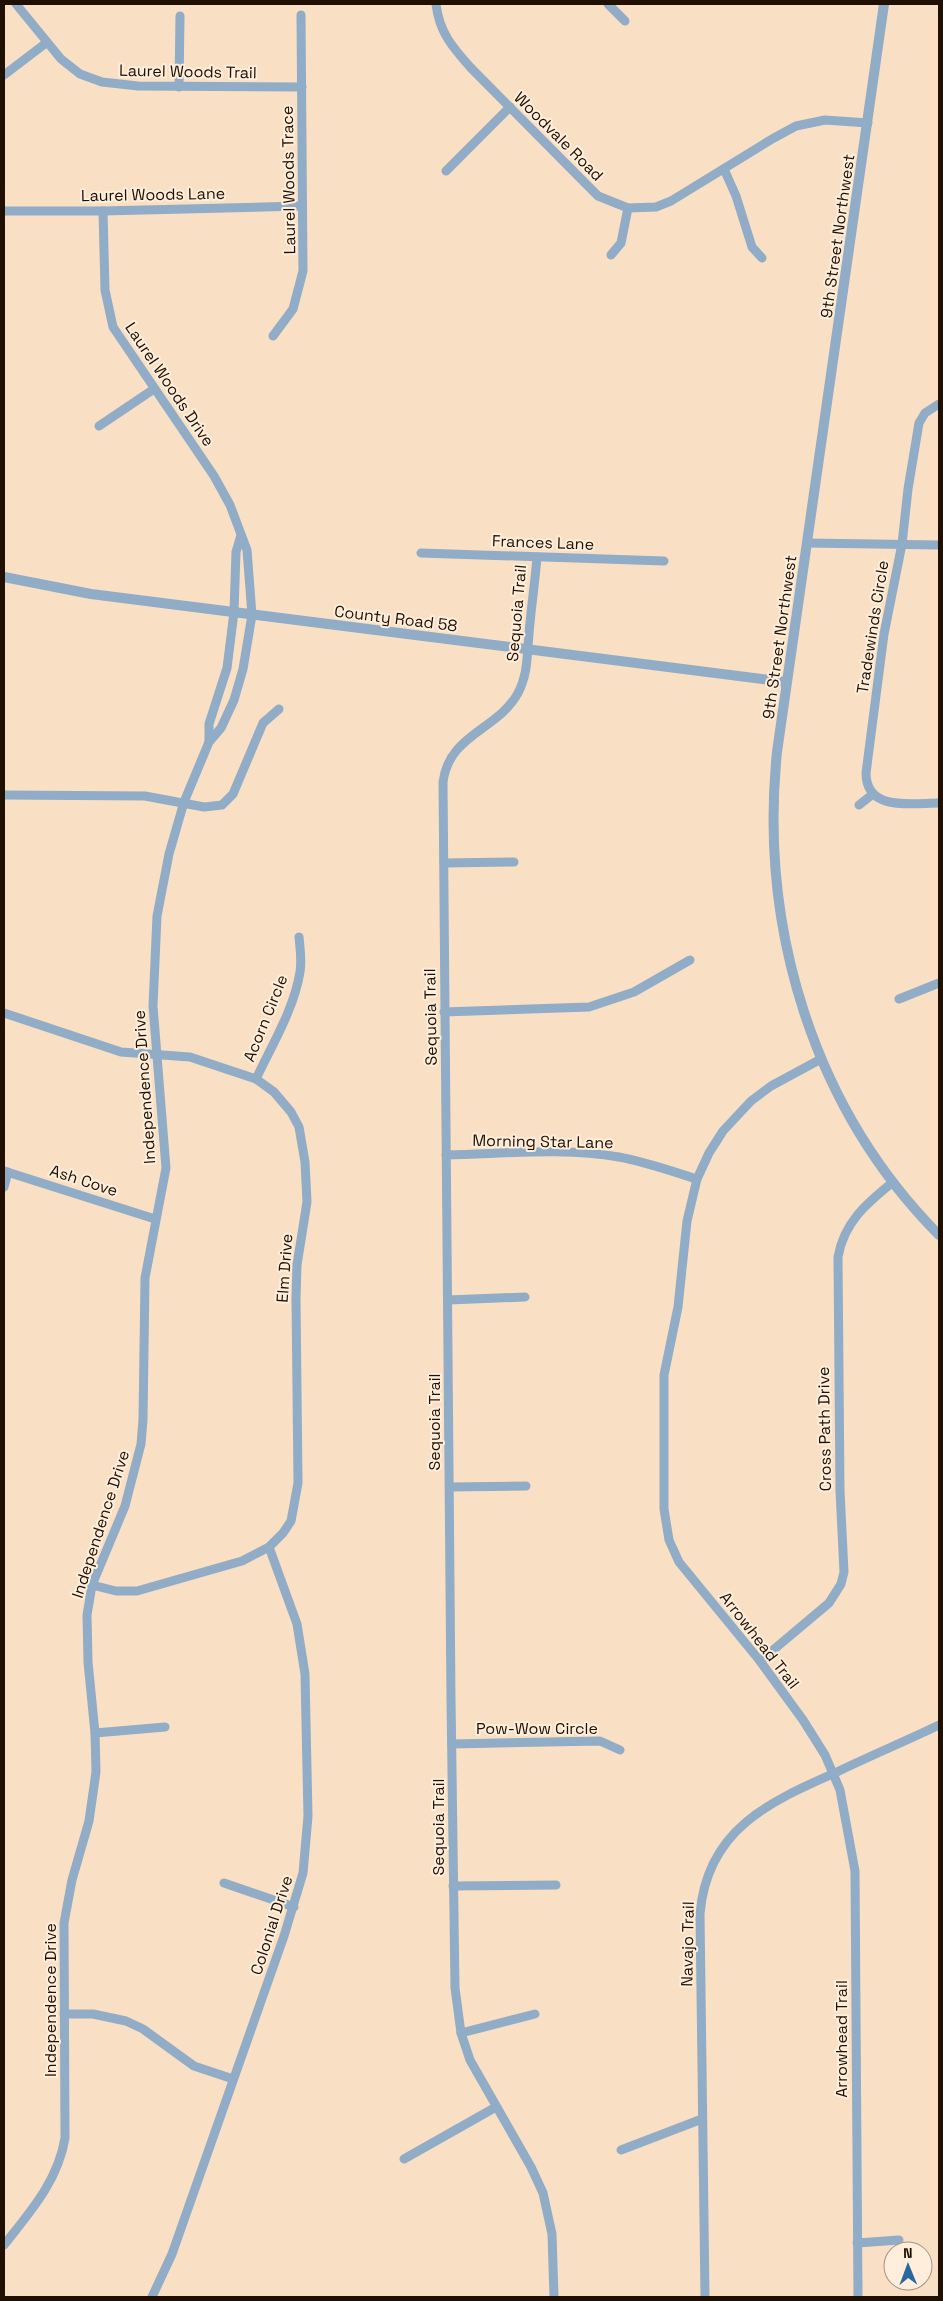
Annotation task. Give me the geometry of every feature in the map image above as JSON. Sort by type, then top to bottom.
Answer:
[{"type":"street","name":"Laurel Woods Trail","points":[[16,4],[46,43],[69,67],[80,74],[102,82],[120,86],[302,87]]},
{"type":"street","name":"Woodvale Road","points":[[436,4],[440,27],[453,48],[590,190],[608,201],[628,208],[656,207],[671,201],[796,126],[825,120],[868,123]]},
{"type":"street","points":[[608,4],[625,21]]},
{"type":"street","name":"9th Street Northwest","points":[[884,4],[808,543],[786,682],[774,778],[774,874],[780,917],[790,965],[804,1015],[821,1059],[854,1124],[893,1182],[939,1235]]},
{"type":"street","name":"Laurel Woods Trace","points":[[273,336],[293,309],[302,279],[301,15]]},
{"type":"street","points":[[180,16],[180,87]]},
{"type":"street","points":[[4,75],[46,43]]},
{"type":"street","points":[[446,171],[510,107]]},
{"type":"street","points":[[724,169],[736,196],[752,247],[762,258]]},
{"type":"street","name":"Laurel Woods Lane","points":[[4,212],[302,206]]},
{"type":"street","points":[[611,254],[621,243],[628,208]]},
{"type":"street","name":"Laurel Woods Drive","points":[[103,211],[105,290],[110,316],[117,334],[214,476],[230,504],[247,550],[252,615]]},
{"type":"street","points":[[100,426],[154,389]]},
{"type":"street","name":"Tradewinds Circle","points":[[873,794],[867,786],[866,773],[884,634],[902,544],[908,490],[919,423],[925,413],[939,404]]},
{"type":"street","points":[[234,612],[236,552],[241,535]]},
{"type":"street","points":[[808,543],[939,545]]},
{"type":"street","name":"Frances Lane","points":[[421,553],[664,561]]},
{"type":"street","name":"Sequoia Trail","points":[[537,557],[529,649],[522,683],[514,700],[502,713],[459,747],[446,766],[442,790],[444,1012],[455,1988],[461,2033],[470,2060],[531,2167],[543,2194],[552,2234],[554,2297]]},
{"type":"street","name":"County Road 58","points":[[4,577],[83,593],[786,682]]},
{"type":"street","name":"Independence Drive","points":[[209,742],[209,724],[227,668],[234,612]]},
{"type":"street","name":"Independence Drive","points":[[4,2244],[51,2181],[61,2159],[65,2138],[64,1923],[72,1880],[94,1793],[95,1733],[88,1662],[87,1615],[92,1585],[125,1506],[141,1444],[145,1278],[166,1168],[156,1054],[153,984],[157,916],[170,854],[184,802],[209,742],[221,728],[234,700],[243,669],[252,615]]},
{"type":"street","points":[[4,795],[145,796],[204,807],[222,805],[233,794],[263,723],[279,710]]},
{"type":"street","points":[[859,805],[873,794],[887,802],[939,803]]},
{"type":"street","points":[[444,863],[514,862]]},
{"type":"street","name":"Acorn Circle","points":[[256,1079],[289,1009],[298,983],[301,962],[299,937]]},
{"type":"street","points":[[444,1012],[589,1007],[634,992],[690,960]]},
{"type":"street","points":[[899,999],[939,983]]},
{"type":"street","name":"Elm Drive","points":[[4,1013],[121,1052],[200,1059],[256,1079],[274,1092],[296,1121],[305,1162],[307,1189],[297,1265],[298,1492],[291,1521],[283,1533],[269,1546],[242,1561],[137,1591],[116,1591],[92,1585]]},
{"type":"street","name":"Arrowhead Trail","points":[[821,1059],[771,1086],[751,1101],[723,1131],[709,1153],[697,1179],[687,1221],[679,1298],[664,1375],[666,1523],[671,1548],[679,1562],[760,1661],[816,1739],[840,1790],[855,1871],[858,2297]]},
{"type":"street","name":"Morning Star Lane","points":[[446,1155],[595,1154],[640,1162],[697,1179]]},
{"type":"street","points":[[4,1187],[6,1171]]},
{"type":"street","name":"Ash Cove","points":[[6,1171],[155,1219]]},
{"type":"street","name":"Cross Path Drive","points":[[760,1661],[824,1608],[836,1593],[843,1579],[845,1561],[840,1491],[838,1257],[842,1239],[856,1214],[893,1182]]},
{"type":"street","points":[[448,1300],[525,1297]]},
{"type":"street","points":[[450,1487],[526,1486]]},
{"type":"street","name":"Colonial Drive","points":[[152,2297],[172,2254],[294,1907],[304,1873],[307,1839],[305,1674],[297,1624],[269,1546]]},
{"type":"street","name":"Navajo Trail","points":[[704,2297],[700,1914],[707,1876],[721,1848],[746,1820],[765,1807],[833,1773],[939,1725]]},
{"type":"street","points":[[95,1733],[164,1727]]},
{"type":"street","name":"Pow-Wow Circle","points":[[452,1744],[600,1742],[620,1750]]},
{"type":"street","points":[[224,1883],[294,1907]]},
{"type":"street","points":[[453,1886],[556,1885]]},
{"type":"street","points":[[64,2014],[93,2014],[126,2021],[143,2029],[194,2066],[233,2080]]},
{"type":"street","points":[[461,2033],[534,2014]]},
{"type":"street","points":[[404,2159],[496,2107]]},
{"type":"street","points":[[622,2150],[702,2118]]},
{"type":"street","points":[[857,2243],[899,2240]]}]
